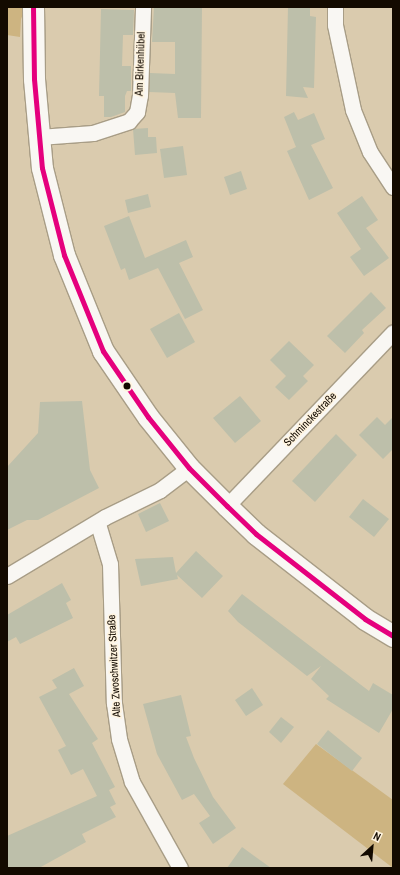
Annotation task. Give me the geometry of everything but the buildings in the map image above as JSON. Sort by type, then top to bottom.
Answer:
[{"type":"street","points":[[33,7],[39,137],[42,168],[64,255],[103,350],[133,398],[189,468],[227,506],[256,534],[365,619],[393,636]]},
{"type":"street","name":"Am Birkenhübel","points":[[39,137],[93,133],[129,121],[137,112],[140,95],[143,7]]},
{"type":"street","points":[[335,7],[335,25],[354,110],[370,152],[393,187]]},
{"type":"street","name":"Schminckestraße","points":[[227,506],[393,332]]},
{"type":"street","points":[[7,576],[160,490],[189,468]]},
{"type":"street","name":"Alte Zwoschwitzer Straße","points":[[98,524],[110,564],[114,703],[119,739],[132,782],[174,866]]},
{"type":"shaded area","points":[[7,7],[26,7],[21,19],[20,37],[7,35]]},
{"type":"shaded area","points":[[316,744],[393,800],[393,868],[283,784]]},
{"type":"transit line","points":[[33,7],[34,79],[42,168],[64,255],[103,351],[148,417],[189,468],[227,506],[256,534],[365,619],[393,636]]}]
